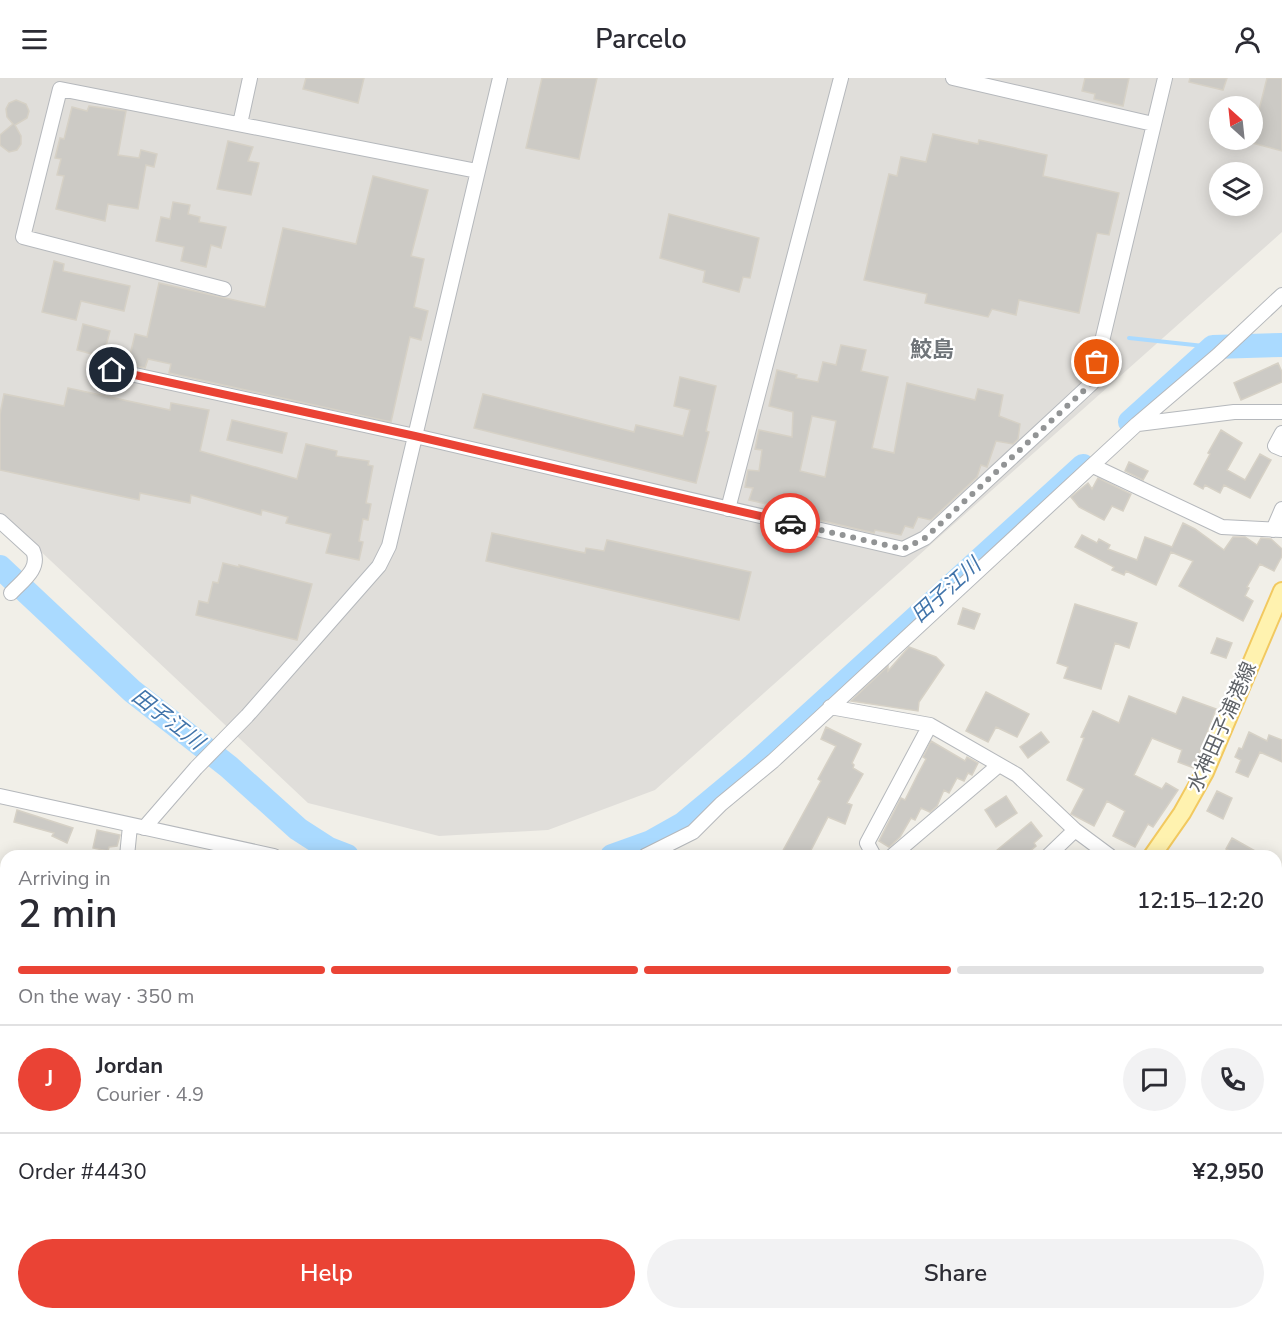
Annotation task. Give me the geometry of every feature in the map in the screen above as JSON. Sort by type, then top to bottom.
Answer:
[{"type":"main road","name":"水神田子浦港線","points":[[1156,850],[1182,813],[1205,772],[1282,591]]},
{"type":"street","points":[[240,124],[250,78]]},
{"type":"street","points":[[129,850],[137,827],[247,716],[379,566],[389,546],[500,78]]},
{"type":"street","points":[[728,509],[841,78]]},
{"type":"street","points":[[953,78],[1153,124]]},
{"type":"street","points":[[112,370],[415,436],[903,549],[925,538],[1092,383],[1165,78]]},
{"type":"street","points":[[224,289],[23,237],[60,89],[477,171]]},
{"type":"street","points":[[657,850],[693,832],[721,804],[773,761],[1137,424],[1218,355],[1282,295]]},
{"type":"street","points":[[1137,424],[1234,412],[1282,412]]},
{"type":"street","points":[[1282,433],[1275,447],[1282,449]]},
{"type":"street","points":[[1093,466],[1222,527],[1278,530],[1282,509]]},
{"type":"street","points":[[0,521],[33,551],[36,557],[35,568],[11,593]]},
{"type":"street","points":[[830,707],[930,724],[1017,775],[1075,830],[1102,850]]},
{"type":"street","points":[[871,850],[867,843],[930,724]]},
{"type":"street","points":[[899,850],[999,765]]},
{"type":"street","points":[[0,796],[246,850]]},
{"type":"street","points":[[1054,850],[1075,830]]},
{"type":"shaded area","points":[[0,78],[1282,78],[1282,232],[655,790],[548,830],[439,836],[308,803],[0,513]]},
{"type":"building","points":[[306,78],[364,78],[358,103],[303,89]]},
{"type":"building","points":[[542,78],[597,78],[579,159],[526,148]]},
{"type":"building","points":[[1085,78],[1129,78],[1123,106],[1094,99],[1095,94],[1082,91]]},
{"type":"building","points":[[1190,78],[1227,78],[1223,90],[1189,82]]},
{"type":"building","points":[[1267,78],[1282,78],[1282,151],[1263,146],[1262,96]]},
{"type":"building","points":[[16,100],[26,104],[29,111],[27,118],[15,125],[21,136],[21,144],[17,150],[9,152],[0,145],[0,135],[13,124],[7,117],[6,109],[9,103]]},
{"type":"building","points":[[89,106],[126,111],[118,155],[139,158],[141,150],[157,154],[154,167],[146,165],[138,209],[108,204],[105,221],[56,209],[64,176],[57,175],[61,159],[55,158],[60,138],[64,139],[72,107],[87,111]]},
{"type":"building","points":[[933,134],[978,144],[979,140],[1047,155],[1043,176],[1119,193],[1109,235],[1097,233],[1079,313],[1019,300],[1016,315],[992,309],[988,317],[925,303],[927,294],[864,280],[889,174],[897,176],[901,157],[926,162]]},
{"type":"building","points":[[228,141],[253,147],[248,161],[259,163],[251,195],[217,189]]},
{"type":"building","points":[[373,176],[428,190],[411,256],[424,259],[414,307],[428,311],[421,340],[410,337],[391,422],[169,373],[171,364],[148,359],[145,368],[128,364],[135,334],[147,337],[159,283],[265,307],[283,228],[356,244]]},
{"type":"building","points":[[173,202],[190,205],[188,214],[200,217],[199,222],[226,227],[221,248],[211,245],[206,267],[181,261],[184,247],[156,241],[161,217],[170,219]]},
{"type":"building","points":[[669,214],[759,238],[750,278],[743,277],[739,292],[703,282],[705,271],[660,258]]},
{"type":"building","points":[[54,261],[64,264],[63,271],[130,286],[124,311],[81,301],[76,320],[42,312]]},
{"type":"building","points":[[83,324],[110,331],[103,357],[77,350]]},
{"type":"building","points":[[841,345],[866,350],[861,371],[888,377],[872,448],[894,453],[907,383],[975,400],[978,389],[1003,395],[999,416],[1020,424],[1018,439],[1013,444],[996,441],[987,467],[981,465],[977,477],[931,520],[918,517],[913,528],[905,526],[901,535],[875,530],[874,533],[802,516],[802,512],[749,500],[753,488],[745,487],[748,470],[759,471],[762,450],[755,449],[759,430],[792,437],[793,412],[769,406],[777,370],[797,375],[796,378],[818,382],[823,362],[836,365]],"holes":[[[812,416],[836,421],[825,477],[800,471]]]},
{"type":"building","points":[[1278,363],[1282,372],[1282,382],[1241,400],[1234,383]]},
{"type":"building","points":[[680,377],[716,386],[706,431],[709,432],[696,483],[474,428],[483,394],[634,432],[636,425],[683,436],[690,410],[674,406]]},
{"type":"building","points":[[68,388],[170,410],[171,403],[209,410],[200,451],[297,479],[306,444],[337,451],[336,456],[369,461],[368,465],[373,466],[366,503],[371,504],[368,520],[363,519],[359,541],[363,542],[359,560],[326,553],[331,534],[286,523],[288,517],[262,510],[261,515],[191,495],[190,503],[140,493],[139,500],[0,470],[0,414],[4,394],[64,406]]},
{"type":"building","points":[[232,420],[287,433],[282,453],[227,440]]},
{"type":"building","points":[[1221,430],[1242,443],[1227,470],[1245,480],[1260,454],[1271,460],[1250,498],[1224,485],[1220,493],[1205,485],[1203,489],[1194,484]]},
{"type":"building","points":[[1129,462],[1148,471],[1143,480],[1125,471]]},
{"type":"building","points":[[1098,478],[1131,494],[1123,511],[1112,506],[1104,520],[1079,507],[1071,497],[1088,483],[1092,489]]},
{"type":"building","points":[[1183,523],[1224,550],[1233,537],[1245,537],[1257,545],[1261,538],[1271,539],[1282,549],[1282,556],[1274,571],[1260,564],[1247,587],[1249,588],[1245,596],[1253,601],[1243,621],[1179,586],[1193,561],[1171,552],[1156,585],[1126,571],[1124,575],[1112,570],[1114,567],[1075,547],[1082,535],[1097,543],[1099,539],[1110,545],[1108,549],[1137,560],[1145,537],[1172,547]]},
{"type":"building","points":[[492,533],[585,553],[586,548],[604,551],[607,540],[751,572],[739,620],[486,561]]},
{"type":"building","points":[[223,563],[312,584],[297,640],[196,615],[199,601],[208,603],[213,582],[218,583]]},
{"type":"building","points":[[1075,604],[1137,623],[1129,648],[1115,643],[1101,689],[1064,678],[1068,667],[1057,663]]},
{"type":"building","points":[[963,608],[980,614],[974,629],[958,624]]},
{"type":"building","points":[[1217,638],[1232,643],[1226,658],[1211,653]]},
{"type":"building","points":[[909,647],[936,657],[944,665],[919,702],[918,711],[851,701],[888,666],[888,671]]},
{"type":"building","points":[[986,692],[1029,714],[1017,737],[996,727],[988,742],[966,731]]},
{"type":"building","points":[[1129,696],[1176,714],[1183,697],[1216,709],[1194,768],[1178,762],[1182,750],[1152,738],[1134,775],[1162,789],[1166,783],[1178,790],[1153,827],[1148,824],[1135,847],[1113,836],[1125,811],[1107,801],[1094,826],[1071,814],[1084,789],[1067,780],[1084,738],[1081,737],[1093,711],[1119,723]]},
{"type":"building","points":[[826,727],[861,744],[852,763],[853,768],[863,774],[847,803],[852,805],[845,824],[828,817],[811,850],[783,850],[821,781],[818,779],[836,746],[821,739]]},
{"type":"building","points":[[1041,732],[1049,742],[1028,758],[1020,747]]},
{"type":"building","points":[[1249,732],[1267,741],[1269,735],[1282,740],[1282,762],[1260,752],[1248,777],[1236,772],[1241,760],[1235,757],[1239,748],[1242,749]]},
{"type":"building","points":[[931,741],[965,761],[967,757],[978,763],[972,775],[968,773],[964,781],[957,778],[949,793],[944,790],[937,806],[930,812],[921,808],[915,820],[911,818],[900,837],[889,847],[879,841],[901,798],[905,800],[926,759],[923,757]]},
{"type":"building","points":[[1217,791],[1232,798],[1223,819],[1207,811]]},
{"type":"building","points":[[1006,796],[1017,813],[996,827],[985,810]]},
{"type":"building","points":[[17,810],[73,828],[67,843],[52,836],[54,833],[14,822]]},
{"type":"building","points":[[1031,822],[1042,836],[1034,843],[1036,846],[1031,850],[997,850]]},
{"type":"building","points":[[97,830],[120,835],[117,846],[109,847],[108,850],[93,848]]},
{"type":"building","points":[[1232,838],[1253,850],[1228,850],[1226,849]]},
{"type":"waterway","points":[[1129,338],[1213,347]]},
{"type":"waterway","name":"田子江川","points":[[1130,422],[1213,347],[1282,345]]},
{"type":"waterway","name":"田子江川","points":[[629,850],[651,842],[683,824],[754,765],[1083,466]]},
{"type":"waterway","name":"田子江川","points":[[0,567],[132,691],[229,767],[298,829],[332,850]]},
{"type":"way so far","points":[[790,523],[903,549],[925,538],[1092,383],[1097,362]]},
{"type":"district","name":"鮫島","points":[[932,350]]},
{"type":"route","points":[[112,370],[415,436],[790,523]]}]
